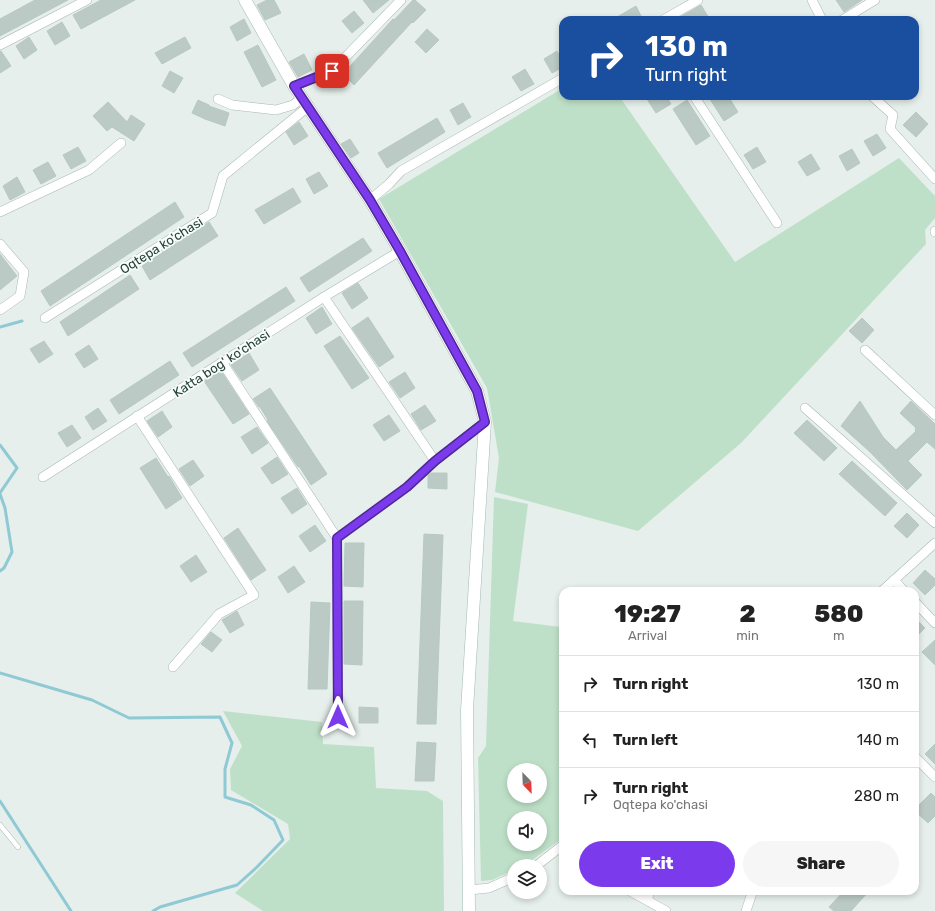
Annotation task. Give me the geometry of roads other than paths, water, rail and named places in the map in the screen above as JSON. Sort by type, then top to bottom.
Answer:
[{"type":"main road","points":[[245,0],[294,86],[370,200],[400,251],[477,391],[485,422],[467,710],[469,911]]},
{"type":"street","points":[[0,45],[87,0]]},
{"type":"street","points":[[294,86],[332,71],[401,0]]},
{"type":"street","points":[[670,16],[698,0]]},
{"type":"street","points":[[812,0],[820,16]]},
{"type":"street","points":[[849,16],[875,0]]},
{"type":"street","points":[[370,200],[389,184],[401,171],[559,80]]},
{"type":"street","points":[[218,99],[232,105],[276,110],[305,102]]},
{"type":"street","points":[[697,100],[777,223]]},
{"type":"street","points":[[876,100],[893,115],[890,129],[935,178]]},
{"type":"street","name":"Oqtepa ko'chasi","points":[[45,318],[212,213],[223,176],[305,102]]},
{"type":"street","points":[[0,212],[89,170],[121,143]]},
{"type":"street","points":[[0,244],[24,272],[20,296],[0,310]]},
{"type":"street","name":"Katta bog' ko'chasi","points":[[43,478],[137,416],[324,297],[400,251]]},
{"type":"street","points":[[324,297],[435,461]]},
{"type":"street","points":[[865,350],[935,415]]},
{"type":"street","points":[[222,362],[337,538],[338,717]]},
{"type":"street","points":[[805,408],[935,523]]},
{"type":"street","points":[[137,416],[254,595],[219,614],[173,666]]},
{"type":"street","points":[[337,538],[407,487],[435,461],[485,422]]},
{"type":"street","points":[[886,587],[935,543]]},
{"type":"street","points":[[894,580],[900,587]]},
{"type":"street","points":[[919,606],[935,624]]},
{"type":"street","points":[[919,761],[935,777]]},
{"type":"street","points":[[547,859],[559,851]]},
{"type":"street","points":[[469,890],[489,888],[507,880]]},
{"type":"street","points":[[638,895],[666,911]]},
{"type":"street","points":[[647,900],[649,895]]},
{"type":"street","points":[[746,911],[751,895]]},
{"type":"lane","points":[[0,825],[18,847]]},
{"type":"waterway","points":[[0,327],[22,321]]},
{"type":"waterway","points":[[0,445],[17,468],[0,493]]},
{"type":"waterway","points":[[0,494],[5,508],[12,552],[4,568],[0,571]]},
{"type":"waterway","points":[[0,673],[92,700],[129,718],[220,717],[232,743],[225,769],[225,797],[251,805],[274,820],[283,840],[237,885],[160,907],[153,911]]},
{"type":"waterway","points":[[0,801],[71,911]]}]
